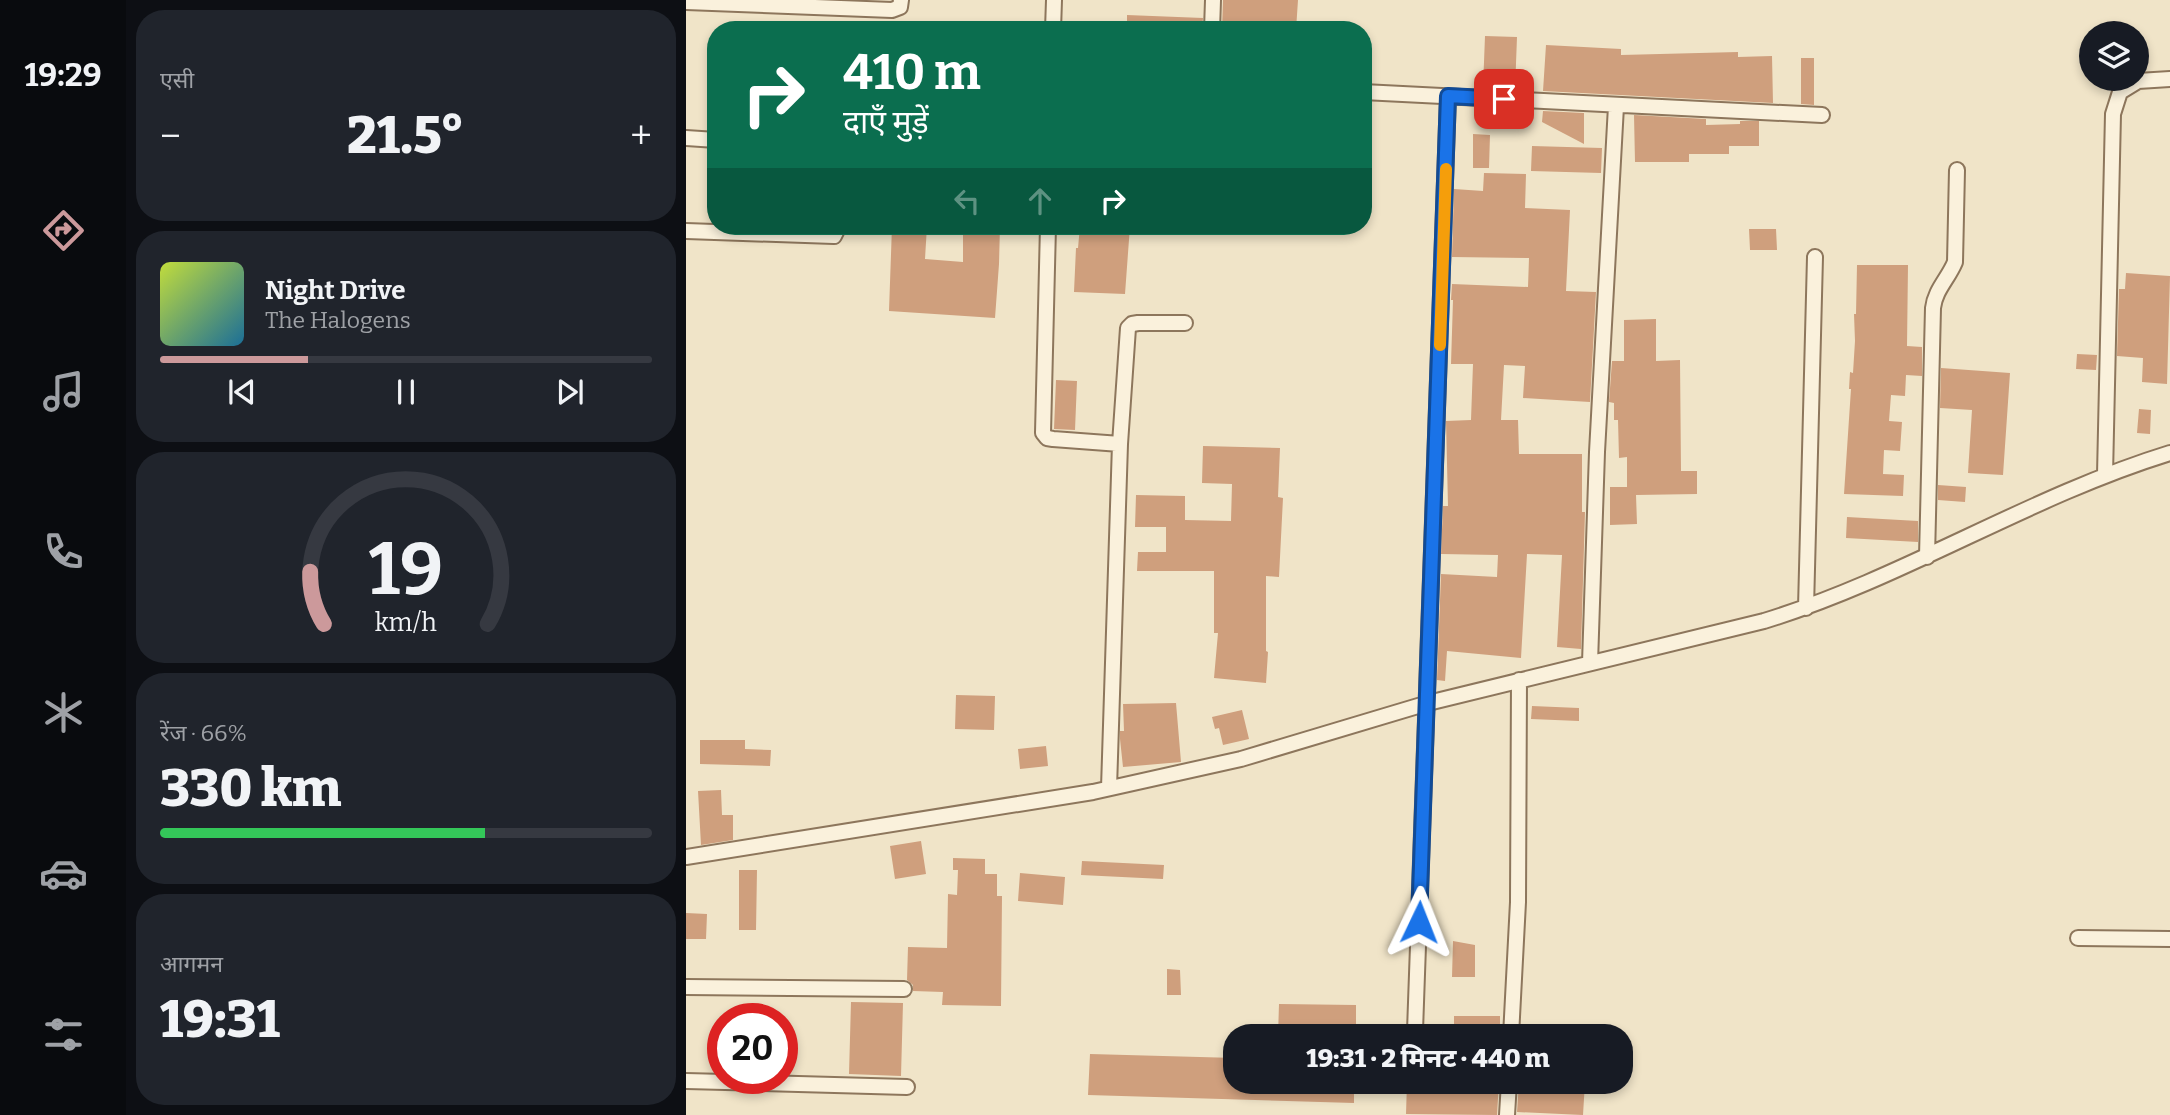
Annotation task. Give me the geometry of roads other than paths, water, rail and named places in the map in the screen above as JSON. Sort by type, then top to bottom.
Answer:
[{"type":"street","points":[[686,2],[892,10],[900,7],[901,0]]},
{"type":"street","points":[[1053,21],[1054,0]]},
{"type":"street","points":[[1212,21],[1213,0]]},
{"type":"street","points":[[2105,475],[2113,114],[2120,92],[2138,81],[2170,79]]},
{"type":"street","points":[[1372,92],[1822,115]]},
{"type":"street","points":[[1415,1024],[1448,96]]},
{"type":"street","points":[[1590,663],[1597,452],[1616,106]]},
{"type":"street","points":[[686,138],[707,139]]},
{"type":"street","points":[[1927,557],[1934,294],[1950,273],[1955,261],[1957,170]]},
{"type":"street","points":[[686,231],[707,232]]},
{"type":"street","points":[[801,235],[834,235]]},
{"type":"street","points":[[1048,235],[1041,428],[1047,438],[1120,444]]},
{"type":"street","points":[[1806,608],[1815,257]]},
{"type":"street","points":[[1109,788],[1120,444],[1128,328],[1138,323],[1185,323]]},
{"type":"street","points":[[686,857],[1109,788],[1241,759],[1428,703],[1764,621],[1806,608],[1927,557],[2105,475],[2170,453]]},
{"type":"street","points":[[1512,1024],[1518,902],[1519,680]]},
{"type":"street","points":[[2078,938],[2170,939]]},
{"type":"street","points":[[686,987],[904,989]]},
{"type":"street","points":[[686,1081],[907,1087]]},
{"type":"street","points":[[1507,1115],[1508,1094]]}]
